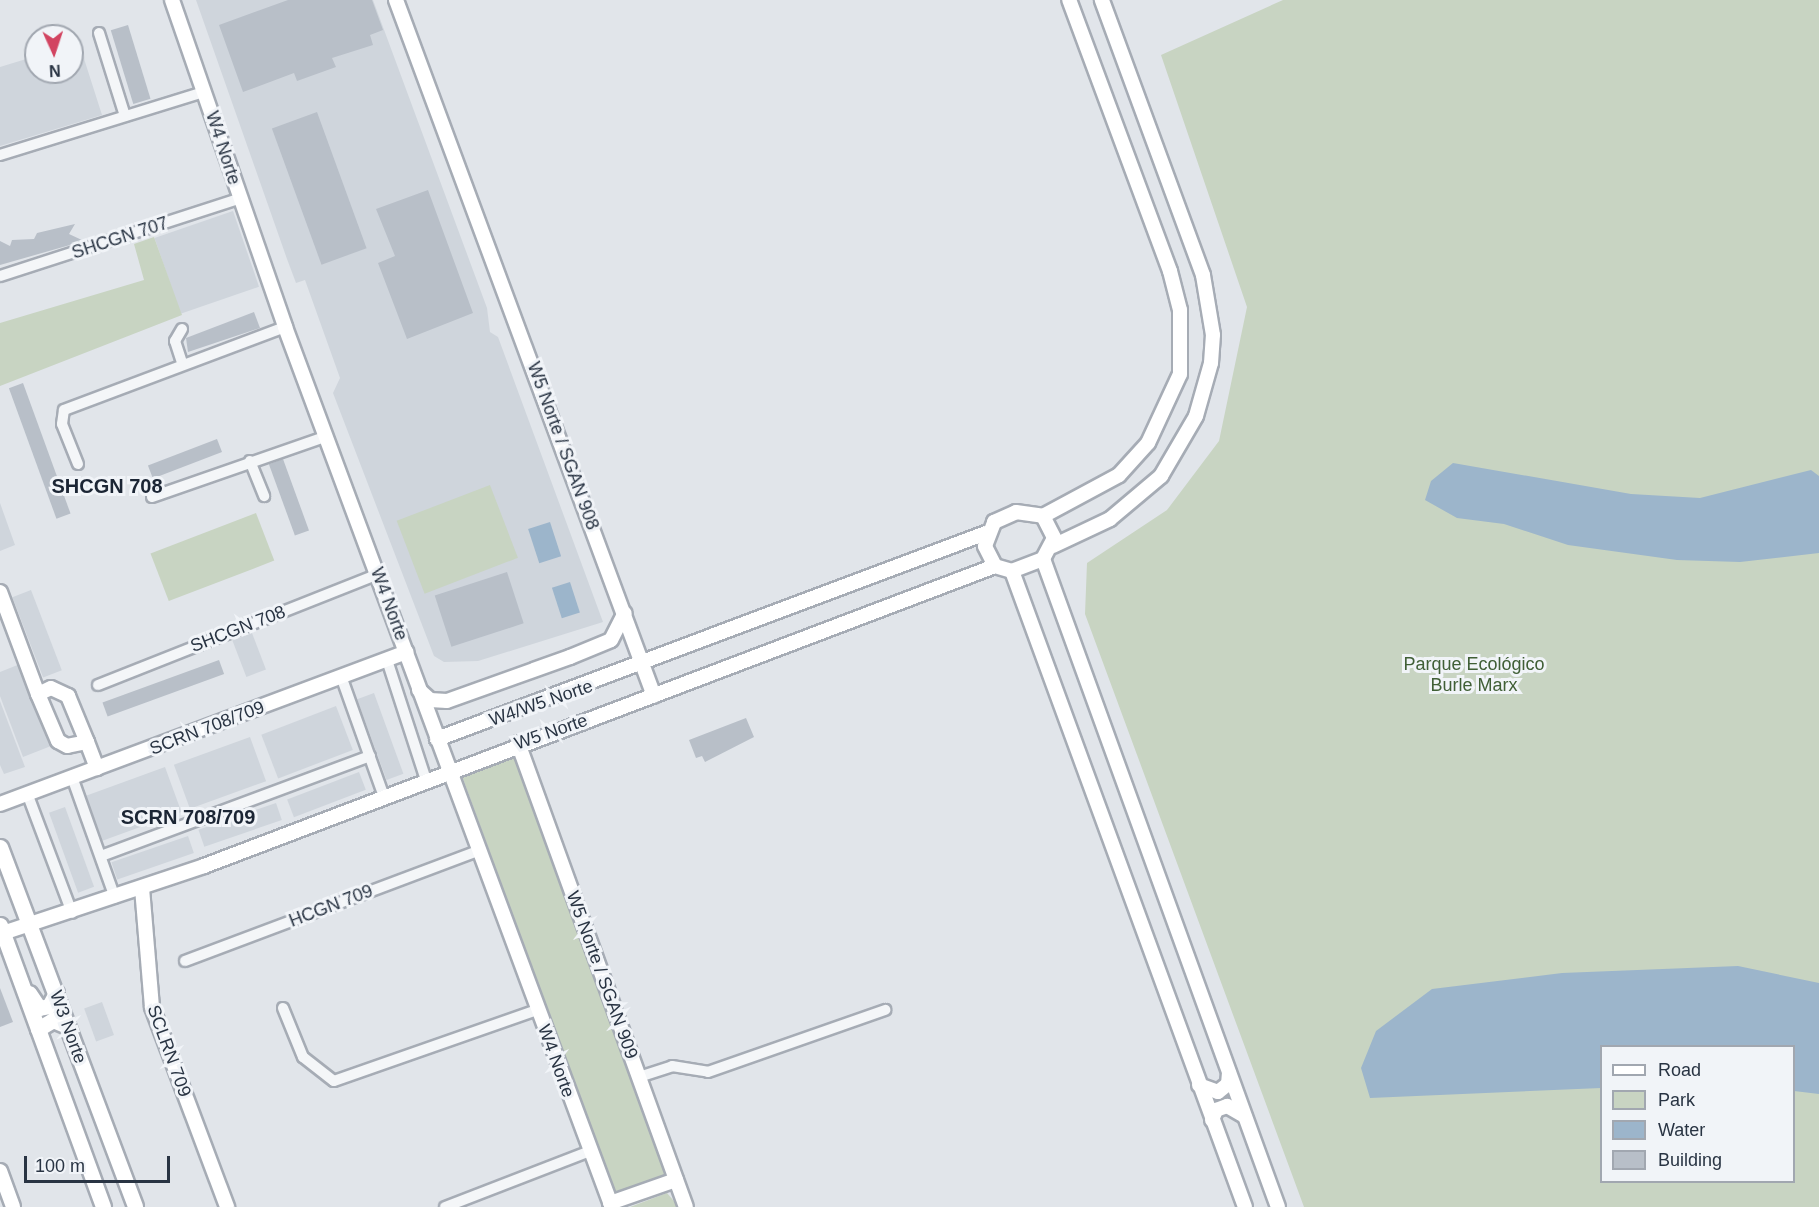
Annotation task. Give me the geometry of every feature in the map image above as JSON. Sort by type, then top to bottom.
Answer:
[{"type":"main road","name":"W3 Norte","points":[[0,847],[135,1207]]},
{"type":"main road","name":"W3 Norte","points":[[1,930],[103,1207]]},
{"type":"main road","points":[[18,975],[39,1008],[49,1006],[56,993]]},
{"type":"main road","points":[[38,1029],[53,1020],[68,1026]]},
{"type":"street","name":"W4 Norte","points":[[172,0],[285,327],[611,1205]]},
{"type":"street","name":"W5 Norte / SGAN 908","points":[[396,0],[654,696]]},
{"type":"street","points":[[1069,0],[1174,287],[1180,310],[1180,374],[1159,424],[1132,461],[1098,490],[1043,516],[1009,514],[986,533],[985,546],[995,566],[1012,571],[1043,560],[1053,546],[1110,519],[1161,476],[1196,416],[1211,363],[1213,335],[1203,276],[1102,0]]},
{"type":"street","points":[[99,33],[125,116]]},
{"type":"street","points":[[0,155],[204,92]]},
{"type":"street","name":"SHCGN 707","points":[[0,276],[239,199]]},
{"type":"street","points":[[78,464],[62,423],[64,410],[285,327]]},
{"type":"street","points":[[182,328],[175,341],[183,365]]},
{"type":"street","points":[[152,497],[327,436]]},
{"type":"street","points":[[250,461],[264,496]]},
{"type":"street","points":[[1043,516],[1053,530],[1053,546]]},
{"type":"street","name":"W4/W5 Norte","points":[[437,739],[643,665],[986,533]]},
{"type":"street","points":[[1043,560],[1278,1207]]},
{"type":"street","name":"W5 Norte","points":[[448,771],[518,743],[654,696],[995,566]]},
{"type":"street","points":[[1012,571],[1245,1207]]},
{"type":"street","name":"SHCGN 708","points":[[98,685],[378,574]]},
{"type":"street","points":[[0,592],[58,741],[73,746],[87,742]]},
{"type":"street","points":[[419,690],[430,700],[447,701],[570,657],[611,640],[625,613]]},
{"type":"street","name":"SCRN 708/709","points":[[0,804],[406,652]]},
{"type":"street","points":[[387,660],[426,780]]},
{"type":"street","points":[[341,676],[384,796]]},
{"type":"street","points":[[38,694],[51,688],[65,692],[97,768]]},
{"type":"street","name":"W5 Norte / SGAN 909","points":[[518,743],[686,1207]]},
{"type":"street","points":[[101,856],[370,756]]},
{"type":"street","points":[[1,930],[29,926],[115,898],[448,771]]},
{"type":"street","points":[[72,777],[115,898]]},
{"type":"street","points":[[27,794],[72,913]]},
{"type":"street","name":"HCGN 709","points":[[185,961],[478,851]]},
{"type":"street","name":"SCLRN 709","points":[[142,888],[152,1007],[227,1207]]},
{"type":"street","points":[[283,1008],[303,1057],[334,1081],[537,1010]]},
{"type":"street","points":[[639,1077],[672,1066],[708,1072],[885,1010]]},
{"type":"street","points":[[1199,1085],[1222,1091],[1228,1070]]},
{"type":"street","points":[[1212,1120],[1216,1110],[1227,1106],[1244,1116]]},
{"type":"street","points":[[445,1207],[590,1151]]},
{"type":"street","points":[[0,1171],[13,1207]]},
{"type":"street","points":[[611,1205],[676,1180]]},
{"type":"shaded area","points":[[196,0],[373,0],[487,308],[490,332],[498,337],[603,622],[478,661],[444,662],[434,656],[333,393],[340,378],[305,280],[296,283]]},
{"type":"shaded area","points":[[84,59],[102,115],[0,146],[0,67],[24,60],[24,84],[84,84]]},
{"type":"shaded area","points":[[233,211],[259,287],[181,314],[155,238]]},
{"type":"shaded area","points":[[0,503],[15,545],[0,551]]},
{"type":"shaded area","points":[[31,590],[62,670],[43,677],[12,597]]},
{"type":"shaded area","points":[[252,633],[266,669],[246,677],[232,641]]},
{"type":"shaded area","points":[[20,664],[51,746],[23,757],[0,696],[0,672]]},
{"type":"shaded area","points":[[374,693],[403,774],[386,780],[357,699]]},
{"type":"shaded area","points":[[0,701],[25,767],[4,774],[0,765]]},
{"type":"shaded area","points":[[336,706],[353,750],[278,779],[261,735]]},
{"type":"shaded area","points":[[250,737],[266,781],[190,809],[174,765]]},
{"type":"shaded area","points":[[165,767],[181,812],[102,841],[86,796]]},
{"type":"shaded area","points":[[359,772],[366,790],[294,817],[287,800]]},
{"type":"shaded area","points":[[276,803],[282,820],[204,847],[198,830]]},
{"type":"shaded area","points":[[65,807],[94,887],[78,893],[49,813]]},
{"type":"shaded area","points":[[188,836],[194,853],[117,879],[111,862]]},
{"type":"shaded area","points":[[102,1002],[114,1035],[96,1041],[84,1008]]},
{"type":"green space","name":"Parque Ecológico Burle Marx","points":[[1283,0],[1819,0],[1819,1207],[1304,1207],[1085,614],[1087,563],[1167,510],[1219,441],[1247,307],[1161,55]]},
{"type":"green space","points":[[154,237],[182,315],[0,386],[0,323],[144,280],[134,244]]},
{"type":"green space","points":[[490,485],[518,558],[425,594],[397,521]]},
{"type":"green space","points":[[256,513],[274,561],[169,601],[151,553]]},
{"type":"green space","points":[[514,754],[667,1176],[621,1196],[613,1191],[462,776]]},
{"type":"green space","points":[[667,1193],[679,1207],[630,1207]]},
{"type":"water","points":[[1453,463],[1631,494],[1700,498],[1811,470],[1819,476],[1819,553],[1740,562],[1677,560],[1568,545],[1504,524],[1457,518],[1425,500],[1431,481]]},
{"type":"water","points":[[550,522],[561,556],[539,563],[528,529]]},
{"type":"water","points":[[570,582],[580,612],[562,618],[552,588]]},
{"type":"water","points":[[1738,966],[1819,983],[1819,1094],[1795,1091],[1795,1045],[1600,1045],[1600,1088],[1370,1098],[1361,1068],[1376,1031],[1432,989],[1562,973]]},
{"type":"building","points":[[288,0],[372,0],[383,30],[370,35],[373,45],[332,58],[336,67],[297,81],[294,73],[243,92],[219,25]]},
{"type":"building","points":[[128,25],[151,99],[133,104],[111,30]]},
{"type":"building","points":[[317,112],[367,248],[321,265],[272,128]]},
{"type":"building","points":[[428,190],[473,313],[407,339],[378,263],[395,256],[376,209]]},
{"type":"building","points":[[75,224],[69,234],[84,241],[0,265],[0,241],[10,246],[12,240],[34,239],[37,233]]},
{"type":"building","points":[[254,312],[260,328],[188,352],[186,338]]},
{"type":"building","points":[[23,383],[71,514],[56,519],[9,388]]},
{"type":"building","points":[[217,439],[222,452],[153,479],[148,466]]},
{"type":"building","points":[[283,459],[309,530],[295,536],[269,464]]},
{"type":"building","points":[[507,572],[524,623],[451,647],[435,595]]},
{"type":"building","points":[[219,660],[224,674],[108,717],[102,702]]},
{"type":"building","points":[[746,718],[754,737],[705,762],[702,756],[696,758],[689,740]]},
{"type":"building","points":[[0,988],[13,1022],[0,1027]]},
{"type":"district","name":"SHCGN 708","points":[[107,486]]},
{"type":"district","name":"SCRN 708/709","points":[[188,817]]}]
